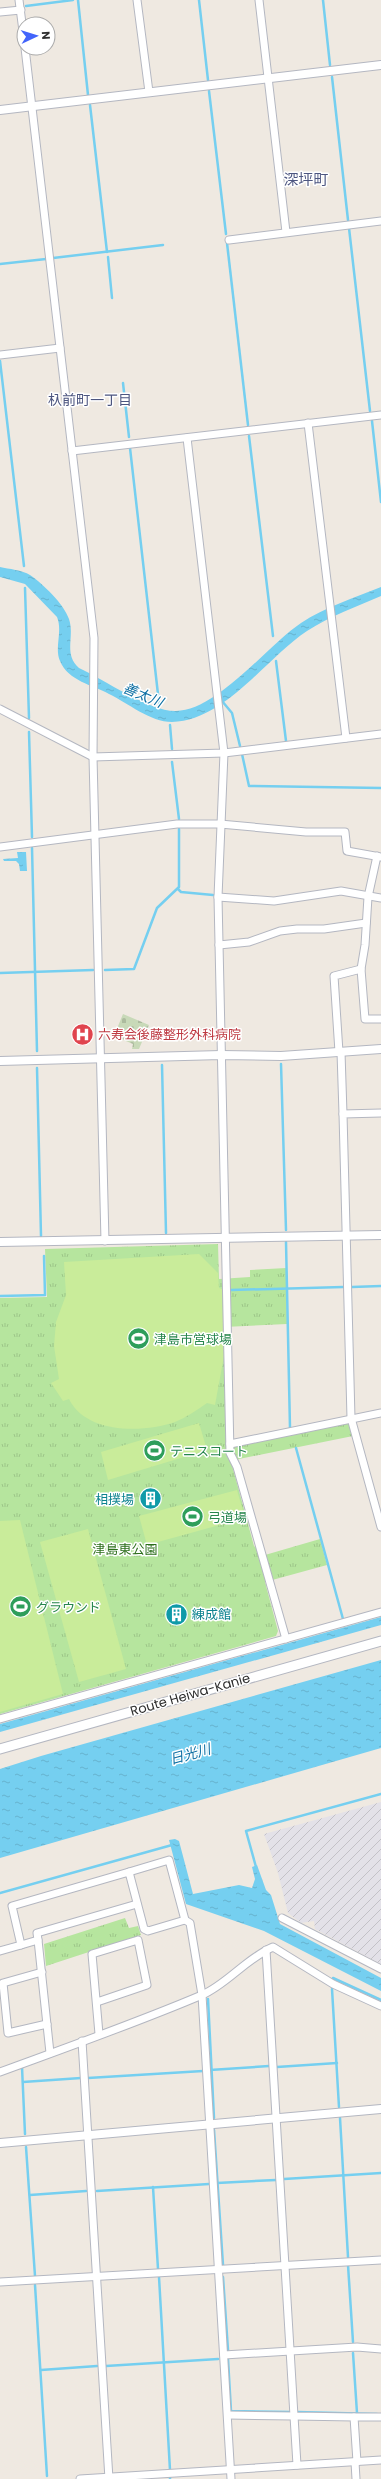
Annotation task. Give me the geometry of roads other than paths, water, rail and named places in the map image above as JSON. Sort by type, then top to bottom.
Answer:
[{"type":"main road","name":"Route Heiwa-Kanie","points":[[0,1748],[381,1641]]},
{"type":"street","points":[[20,0],[22,16]]},
{"type":"street","points":[[137,0],[149,92]]},
{"type":"street","points":[[259,0],[286,232]]},
{"type":"street","points":[[0,12],[21,10]]},
{"type":"street","points":[[26,56],[94,638],[95,672],[93,757],[104,1241]]},
{"type":"street","points":[[0,110],[381,65]]},
{"type":"street","points":[[229,240],[381,221]]},
{"type":"street","points":[[0,355],[60,348]]},
{"type":"street","points":[[72,451],[381,415]]},
{"type":"street","points":[[308,424],[333,618],[346,738]]},
{"type":"street","points":[[187,438],[220,707],[224,752],[218,897],[230,1453],[236,1467],[286,1639]]},
{"type":"street","points":[[0,709],[93,757],[224,752],[381,734]]},
{"type":"street","points":[[0,847],[161,825],[220,824],[306,832],[345,832],[347,851],[379,856],[368,897],[365,945],[361,970],[365,1019],[381,1019]]},
{"type":"street","points":[[218,897],[274,901],[341,891],[368,897],[381,898]]},
{"type":"street","points":[[219,944],[249,942],[280,931],[324,929],[366,923]]},
{"type":"street","points":[[361,970],[334,976],[343,1114],[351,1418],[381,1528]]},
{"type":"street","points":[[0,1061],[100,1057],[221,1055],[281,1056],[381,1049]]},
{"type":"street","points":[[343,1114],[381,1113]]},
{"type":"street","points":[[0,1242],[381,1235]]},
{"type":"street","points":[[230,1444],[381,1413]]},
{"type":"street","points":[[0,1719],[381,1612]]},
{"type":"street","points":[[21,1945],[12,1906],[169,1860],[185,1920],[190,1923],[202,1995],[231,2479]]},
{"type":"street","points":[[129,1872],[144,1929],[148,1931],[185,1920]]},
{"type":"street","points":[[50,2053],[37,1933],[137,1904]]},
{"type":"street","points":[[282,1918],[381,1968]]},
{"type":"street","points":[[0,1951],[38,1940]]},
{"type":"street","points":[[97,2002],[146,1986],[138,1940],[92,1954],[99,2034]]},
{"type":"street","points":[[0,2072],[99,2034],[141,2021],[202,1995],[272,1947],[333,1984],[381,2006]]},
{"type":"street","points":[[266,1950],[297,2465]]},
{"type":"street","points":[[42,1972],[3,1983],[8,2033],[47,2024]]},
{"type":"street","points":[[82,2041],[109,2478]]},
{"type":"street","points":[[0,2143],[381,2109]]},
{"type":"street","points":[[0,2282],[381,2260]]},
{"type":"street","points":[[224,2355],[357,2347],[381,2349]]},
{"type":"street","points":[[228,2415],[381,2417]]},
{"type":"street","points":[[354,2417],[356,2479]]},
{"type":"street","points":[[80,2479],[381,2460]]},
{"type":"water","points":[[0,567],[27,573],[47,589],[63,607],[69,619],[71,632],[70,651],[74,663],[79,668],[140,701],[164,710],[175,711],[191,708],[207,701],[241,676],[288,633],[310,617],[340,603],[381,587],[381,596],[334,616],[307,631],[244,686],[227,700],[210,711],[191,719],[172,722],[147,716],[109,694],[82,682],[69,673],[64,668],[58,656],[59,623],[57,617],[25,584],[0,577]]},
{"type":"water","points":[[17,852],[26,852],[27,871],[20,871],[19,864],[16,861],[4,861],[3,859],[18,858]]},
{"type":"water","points":[[381,1617],[381,1625],[0,1732],[0,1724]]},
{"type":"water","name":"日光川","points":[[381,1660],[381,1748],[0,1858],[0,1769],[41,1756]]},
{"type":"water","points":[[175,1839],[179,1841],[193,1894],[239,1885],[252,1888],[255,1879],[252,1867],[257,1865],[266,1890],[271,1895],[280,1924],[381,1978],[381,1991],[264,1931],[186,1904],[169,1840]]},
{"type":"waterway","points":[[26,6],[73,0]]},
{"type":"waterway","points":[[78,0],[88,95]]},
{"type":"waterway","points":[[199,0],[208,80]]},
{"type":"waterway","points":[[323,0],[330,65]]},
{"type":"waterway","points":[[332,77],[348,220]]},
{"type":"waterway","points":[[209,91],[226,234]]},
{"type":"waterway","points":[[90,105],[107,252]]},
{"type":"waterway","points":[[349,228],[370,411]]},
{"type":"waterway","points":[[227,243],[248,425]]},
{"type":"waterway","points":[[53,258],[163,245]]},
{"type":"waterway","points":[[108,257],[112,298]]},
{"type":"waterway","points":[[0,264],[46,259]]},
{"type":"waterway","points":[[0,361],[24,566]]},
{"type":"waterway","points":[[123,383],[129,437]]},
{"type":"waterway","points":[[372,421],[381,502]]},
{"type":"waterway","points":[[249,436],[273,636]]},
{"type":"waterway","name":"善太川","points":[[130,448],[159,703]]},
{"type":"waterway","points":[[25,588],[29,718]]},
{"type":"waterway","points":[[276,661],[286,741]]},
{"type":"waterway","points":[[222,701],[232,713],[240,746]]},
{"type":"waterway","points":[[170,725],[172,749]]},
{"type":"waterway","points":[[29,732],[32,837]]},
{"type":"waterway","points":[[242,754],[249,786],[381,788]]},
{"type":"waterway","points":[[172,762],[179,819]]},
{"type":"waterway","points":[[105,970],[134,969],[157,908],[179,887],[179,829]]},
{"type":"waterway","points":[[32,848],[37,1051]]},
{"type":"waterway","points":[[178,889],[181,892],[213,895]]},
{"type":"waterway","points":[[0,973],[93,970]]},
{"type":"waterway","points":[[281,1064],[286,1230]]},
{"type":"waterway","points":[[162,1065],[166,1233]]},
{"type":"waterway","points":[[37,1068],[41,1236]]},
{"type":"waterway","points":[[286,1242],[290,1428]]},
{"type":"waterway","points":[[0,1296],[45,1295],[44,1256]]},
{"type":"waterway","points":[[352,1287],[381,1286]]},
{"type":"waterway","points":[[231,1290],[343,1287]]},
{"type":"waterway","points":[[296,1448],[343,1619]]},
{"type":"waterway","points":[[256,1867],[246,1831],[381,1794]]},
{"type":"waterway","points":[[0,1893],[172,1845]]},
{"type":"waterway","points":[[333,1978],[381,2000]]},
{"type":"waterway","points":[[332,1989],[339,2107]]},
{"type":"waterway","points":[[208,1999],[214,2118]]},
{"type":"waterway","points":[[277,2067],[337,2063]]},
{"type":"waterway","points":[[210,2070],[269,2066]]},
{"type":"waterway","points":[[20,2068],[22,2067],[25,2134]]},
{"type":"waterway","points":[[88,2078],[203,2071]]},
{"type":"waterway","points":[[23,2082],[81,2078]]},
{"type":"waterway","points":[[340,2118],[348,2257]]},
{"type":"waterway","points":[[214,2130],[223,2265]]},
{"type":"waterway","points":[[26,2147],[35,2276]]},
{"type":"waterway","points":[[284,2179],[381,2173]]},
{"type":"waterway","points":[[217,2183],[276,2180]]},
{"type":"waterway","points":[[97,2191],[209,2184]]},
{"type":"waterway","points":[[153,2187],[158,2269]]},
{"type":"waterway","points":[[30,2195],[86,2191]]},
{"type":"waterway","points":[[348,2265],[353,2342]]},
{"type":"waterway","points":[[159,2277],[170,2470]]},
{"type":"waterway","points":[[223,2277],[228,2350]]},
{"type":"waterway","points":[[35,2285],[47,2476]]},
{"type":"waterway","points":[[353,2353],[357,2413]]},
{"type":"waterway","points":[[106,2366],[218,2359]]},
{"type":"waterway","points":[[228,2359],[231,2411],[290,2412]]},
{"type":"waterway","points":[[41,2370],[97,2366]]},
{"type":"waterway","points":[[297,2412],[377,2414]]},
{"type":"place","name":"六寿会後藤整形外科病院","points":[[82,1034]]},
{"type":"place","name":"津島市営球場","points":[[139,1339]]},
{"type":"place","name":"テニスコート","points":[[154,1451]]},
{"type":"place","name":"相撲場","points":[[150,1499]]},
{"type":"place","name":"弓道場","points":[[192,1517]]},
{"type":"place","name":"グラウンド","points":[[21,1607]]},
{"type":"place","name":"練成館","points":[[176,1614]]},
{"type":"district","name":"深坪町","points":[[306,180]]},
{"type":"district","name":"杁前町一丁目","points":[[90,400]]},
{"type":"park label","name":"津島東公園","points":[[125,1549]]}]
